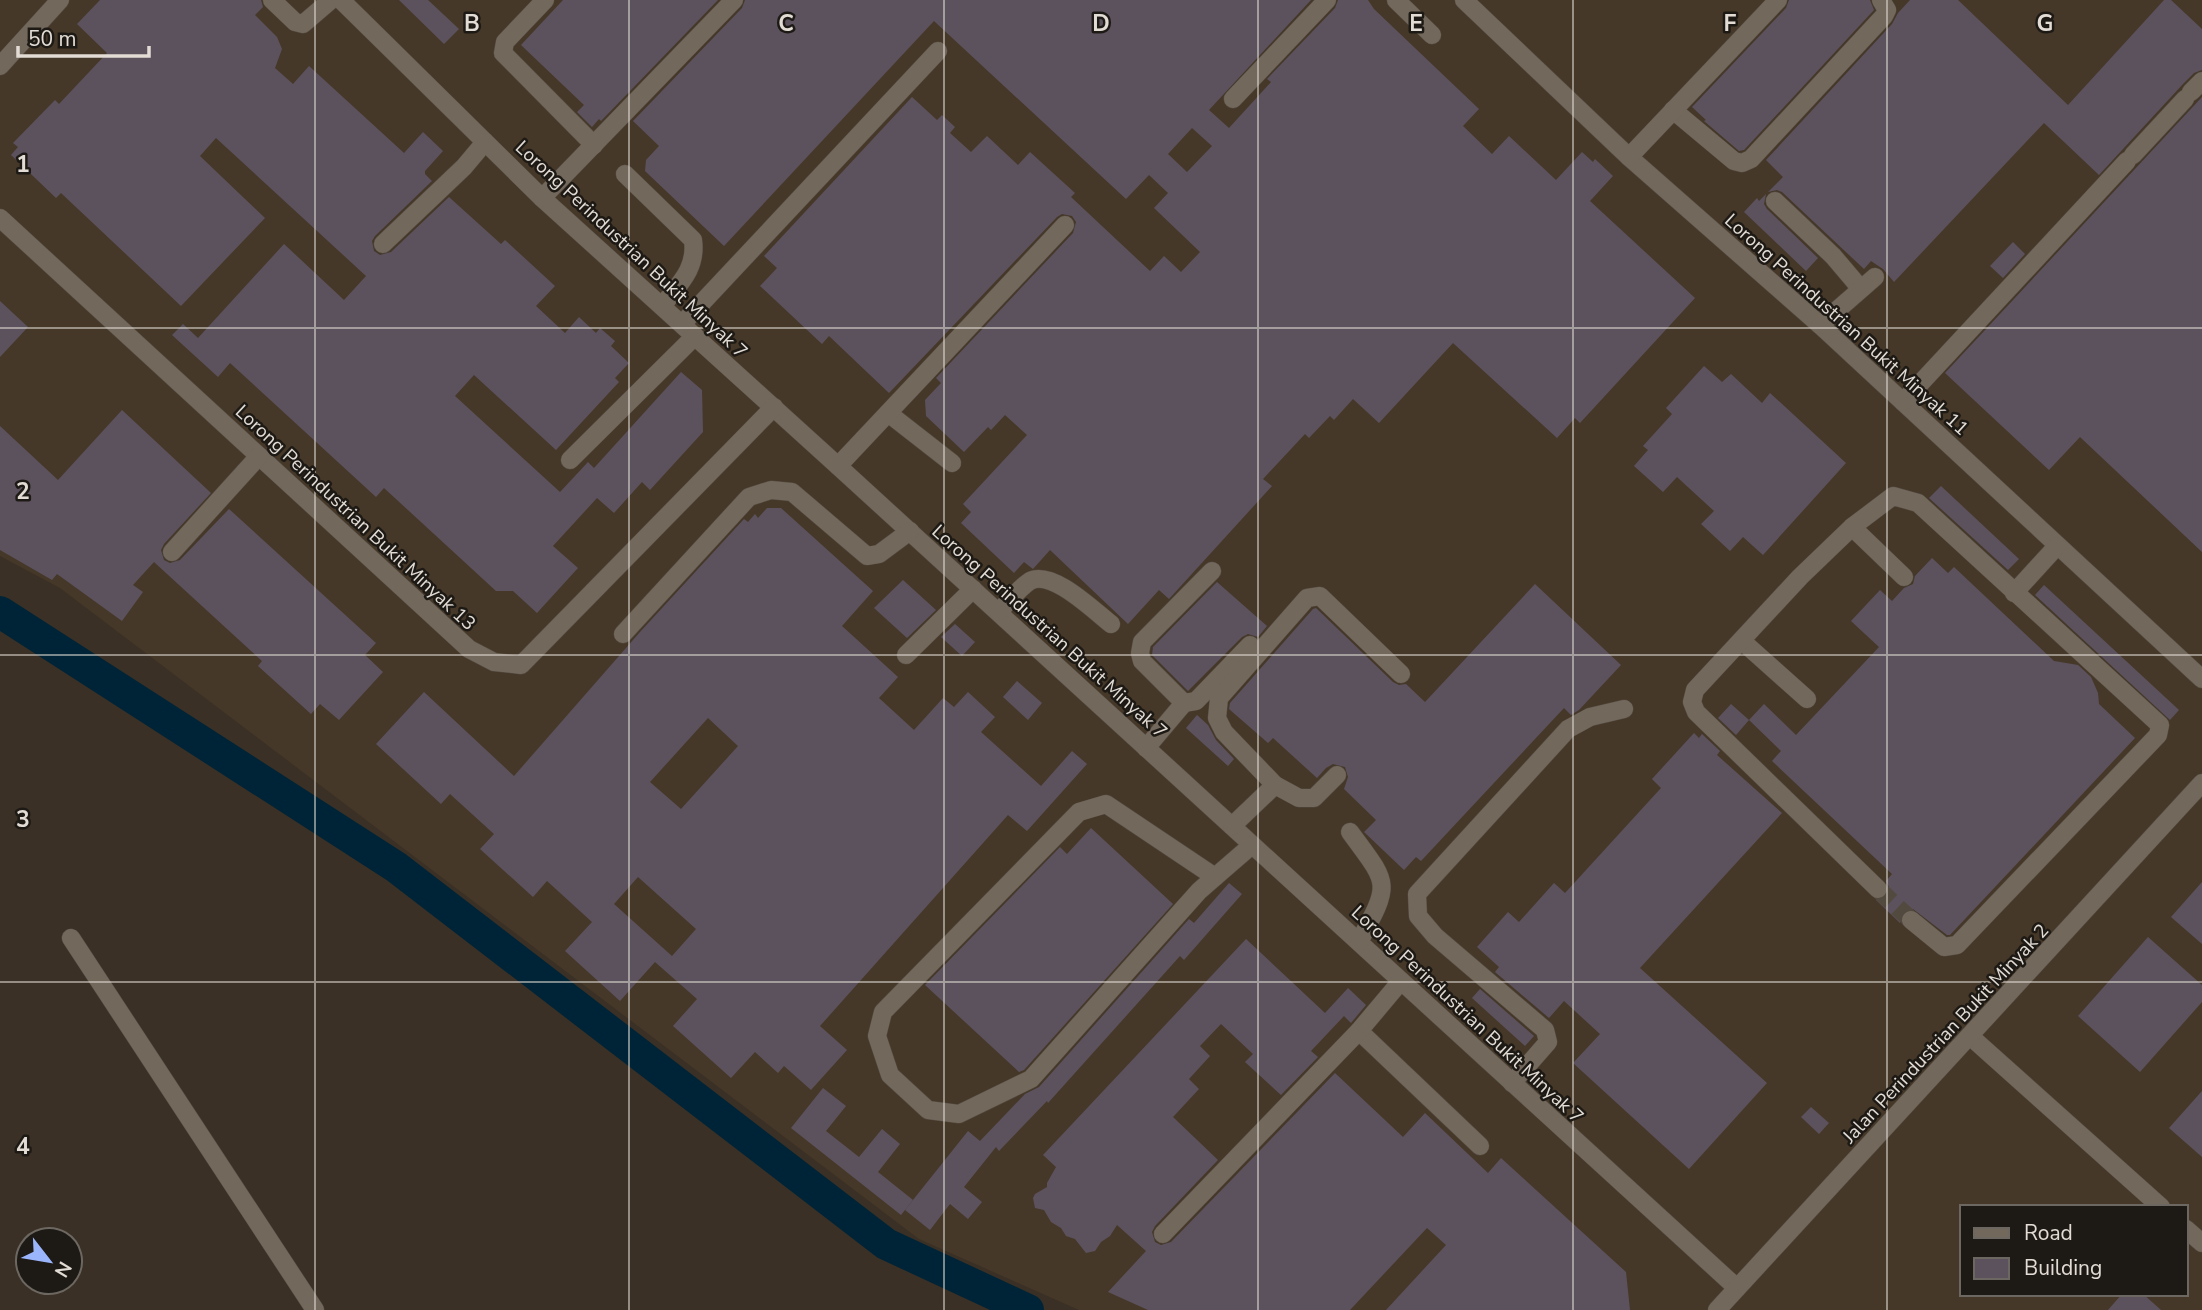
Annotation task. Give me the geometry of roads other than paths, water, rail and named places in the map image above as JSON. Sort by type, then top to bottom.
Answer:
[{"type":"street","points":[[0,66],[60,0]]},
{"type":"street","points":[[272,0],[295,22],[303,24],[331,0]]},
{"type":"street","name":"Lorong Perindustrian Bukit Minyak 7","points":[[341,0],[542,198],[1737,1288]]},
{"type":"street","points":[[545,0],[505,42],[503,53],[594,145]]},
{"type":"street","points":[[542,198],[734,0]]},
{"type":"street","points":[[1233,99],[1327,0]]},
{"type":"street","points":[[1396,0],[1432,35]]},
{"type":"street","name":"Lorong Perindustrian Bukit Minyak 11","points":[[1464,0],[1629,157],[1820,325],[2202,679]]},
{"type":"street","points":[[1629,157],[1778,0]]},
{"type":"street","points":[[1672,110],[1734,161],[1742,163],[1751,159],[1884,16],[1886,10],[1881,0]]},
{"type":"street","points":[[570,460],[937,51]]},
{"type":"street","points":[[1903,401],[2193,91]]},
{"type":"street","points":[[383,244],[464,167],[485,142]]},
{"type":"street","points":[[625,174],[693,240],[695,255],[690,270],[662,306]]},
{"type":"street","points":[[1775,201],[1833,256],[1861,289]]},
{"type":"street","name":"Lorong Perindustrian Bukit Minyak 13","points":[[0,218],[469,649],[494,662],[521,665],[774,407]]},
{"type":"street","points":[[838,466],[1065,225]]},
{"type":"street","points":[[1820,325],[1875,277]]},
{"type":"street","points":[[888,413],[952,464]]},
{"type":"street","points":[[172,552],[259,456]]},
{"type":"street","points":[[623,634],[749,497],[771,490],[792,492],[867,556],[879,554],[910,531]]},
{"type":"street","points":[[1878,889],[1696,712],[1692,702],[1695,690],[1800,577],[1852,527],[1893,496],[1918,503],[2160,725],[2158,735],[1957,945],[1944,947],[1911,920]]},
{"type":"street","points":[[1852,527],[1904,577]]},
{"type":"street","points":[[2014,593],[2057,546]]},
{"type":"street","points":[[1184,702],[1142,661],[1142,642],[1212,571]]},
{"type":"street","points":[[998,612],[1031,581],[1043,578],[1057,583],[1111,624]]},
{"type":"street","points":[[906,655],[973,589]]},
{"type":"street","points":[[1337,775],[1314,798],[1299,798],[1275,785],[1224,732],[1217,718],[1219,698],[1307,598],[1320,596],[1401,674]]},
{"type":"street","points":[[1742,641],[1807,699]]},
{"type":"street","points":[[1146,748],[1184,702],[1196,701],[1250,645]]},
{"type":"street","points":[[1512,1083],[1548,1042],[1545,1030],[1436,936],[1418,916],[1417,894],[1567,729],[1590,717],[1624,709]]},
{"type":"street","name":"Jalan Perindustrian Bukit Minyak 2","points":[[1717,1310],[2202,783]]},
{"type":"street","points":[[1232,826],[1275,785]]},
{"type":"street","points":[[1215,877],[1106,804],[1079,812],[883,1012],[877,1036],[890,1075],[928,1110],[958,1114],[1031,1079],[1199,891],[1252,845]]},
{"type":"street","points":[[1350,832],[1380,872],[1383,892],[1359,942]]},
{"type":"street","points":[[71,937],[315,1310]]},
{"type":"street","points":[[1163,1234],[1359,1031],[1401,981]]},
{"type":"street","points":[[1359,1031],[1480,1146]]},
{"type":"street","points":[[1971,1037],[2159,1205]]},
{"type":"street","points":[[2188,1231],[2202,1243]]},
{"type":"waterway","points":[[0,612],[396,867],[886,1244],[1028,1310]]},
{"type":"tunnel","points":[[1878,889],[1911,920]]}]
